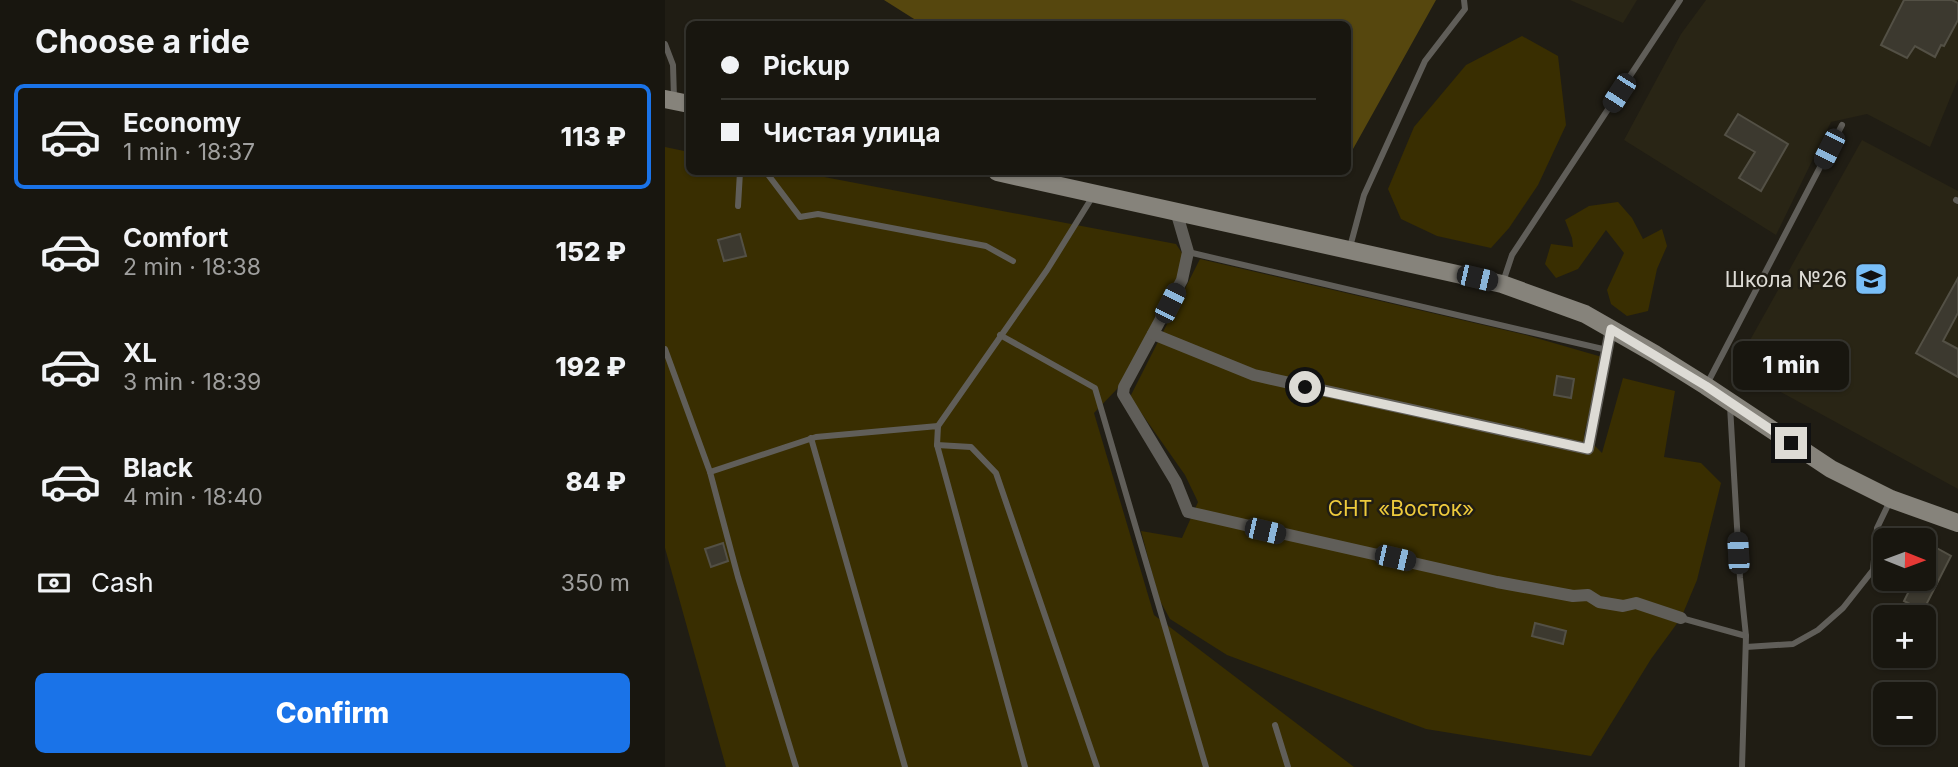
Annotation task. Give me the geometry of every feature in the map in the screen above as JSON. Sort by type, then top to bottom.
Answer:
[{"type":"main road","points":[[1011,175],[1502,284],[1585,314],[1706,386],[1831,469],[1891,499],[1958,523]]},
{"type":"street","points":[[1176,211],[1188,252],[1182,280],[1124,387],[1123,394],[1175,482],[1188,512],[1508,584],[1573,596],[1588,595],[1599,603],[1623,606],[1636,603],[1681,618]]},
{"type":"street","points":[[1153,334],[1254,375],[1588,449],[1611,329]]},
{"type":"lane","points":[[1350,249],[1364,195],[1386,142],[1425,61],[1465,9],[1464,0]]},
{"type":"lane","points":[[1502,284],[1511,255],[1680,0]]},
{"type":"lane","points":[[665,44],[673,65],[676,101]]},
{"type":"lane","points":[[1706,386],[1842,125]]},
{"type":"lane","points":[[738,206],[740,175]]},
{"type":"lane","points":[[768,175],[800,218],[818,214],[986,246],[1013,261]]},
{"type":"lane","points":[[1025,767],[937,445],[938,426],[1047,270],[1095,193]]},
{"type":"lane","points":[[1188,252],[1607,350]]},
{"type":"lane","points":[[1000,335],[1095,388],[1206,767]]},
{"type":"lane","points":[[665,349],[710,472],[738,577],[796,767]]},
{"type":"lane","points":[[1730,403],[1739,578],[1746,636],[1742,767]]},
{"type":"lane","points":[[710,472],[811,438],[938,426]]},
{"type":"lane","points":[[811,438],[905,767]]},
{"type":"lane","points":[[937,445],[971,447],[996,473],[1097,767]]},
{"type":"lane","points":[[1746,647],[1793,644],[1818,630],[1843,608],[1873,570],[1877,528],[1891,499]]},
{"type":"lane","points":[[1681,618],[1746,636]]},
{"type":"lane","points":[[1275,725],[1288,767]]},
{"type":"shaded area","points":[[884,0],[1436,0],[1351,153],[1351,21],[917,21]]},
{"type":"shaded area","points":[[1570,0],[1637,0],[1623,23]]},
{"type":"shaded area","points":[[1706,0],[1958,0],[1958,79],[1930,147],[1867,114],[1831,122],[1776,235],[1624,140],[1681,34]]},
{"type":"shaded area","name":"Школа №26","points":[[1862,140],[1958,191],[1958,489],[1735,367]]},
{"type":"green space","points":[[1522,36],[1558,56],[1566,125],[1538,185],[1509,228],[1491,248],[1437,236],[1401,219],[1388,189],[1414,127],[1466,65]]},
{"type":"green space","points":[[665,147],[686,151],[686,175],[814,175],[1176,244],[1186,259],[1180,285],[1117,389],[1094,413],[1154,615],[1354,767],[726,767],[665,548]]},
{"type":"green space","points":[[1618,202],[1632,218],[1643,239],[1662,229],[1667,246],[1657,269],[1648,311],[1627,316],[1611,304],[1607,290],[1624,253],[1606,230],[1578,269],[1556,278],[1545,264],[1551,244],[1573,247],[1565,220],[1589,206]]},
{"type":"green space","name":"СНТ «Восток»","points":[[1200,259],[1526,335],[1602,357],[1584,435],[1602,453],[1623,378],[1675,391],[1664,457],[1701,463],[1721,483],[1697,580],[1681,618],[1651,659],[1591,756],[1426,729],[1227,655],[1170,619],[1159,599],[1141,531],[1182,538],[1198,502],[1185,475],[1130,397]]},
{"type":"building","points":[[1904,0],[1952,0],[1958,3],[1958,20],[1935,57],[1915,46],[1907,58],[1881,45]]},
{"type":"building","points":[[1738,114],[1788,144],[1761,191],[1739,178],[1755,152],[1725,135]]},
{"type":"building","points":[[740,234],[746,256],[724,261],[718,240]]},
{"type":"building","points":[[1958,278],[1958,313],[1943,341],[1958,349],[1958,377],[1916,353]]},
{"type":"building","points":[[1557,376],[1574,379],[1571,398],[1554,395]]},
{"type":"building","points":[[723,543],[728,561],[711,567],[705,549]]},
{"type":"building","points":[[1936,548],[1951,556],[1936,585]]},
{"type":"building","points":[[1908,592],[1933,592],[1926,605],[1912,605],[1904,601]]},
{"type":"building","points":[[1535,623],[1566,631],[1563,644],[1532,636]]},
{"type":"place","name":"Школа №26","points":[[1871,279]]},
{"type":"route","points":[[1305,387],[1588,449],[1611,329],[1706,386],[1791,443]]}]
